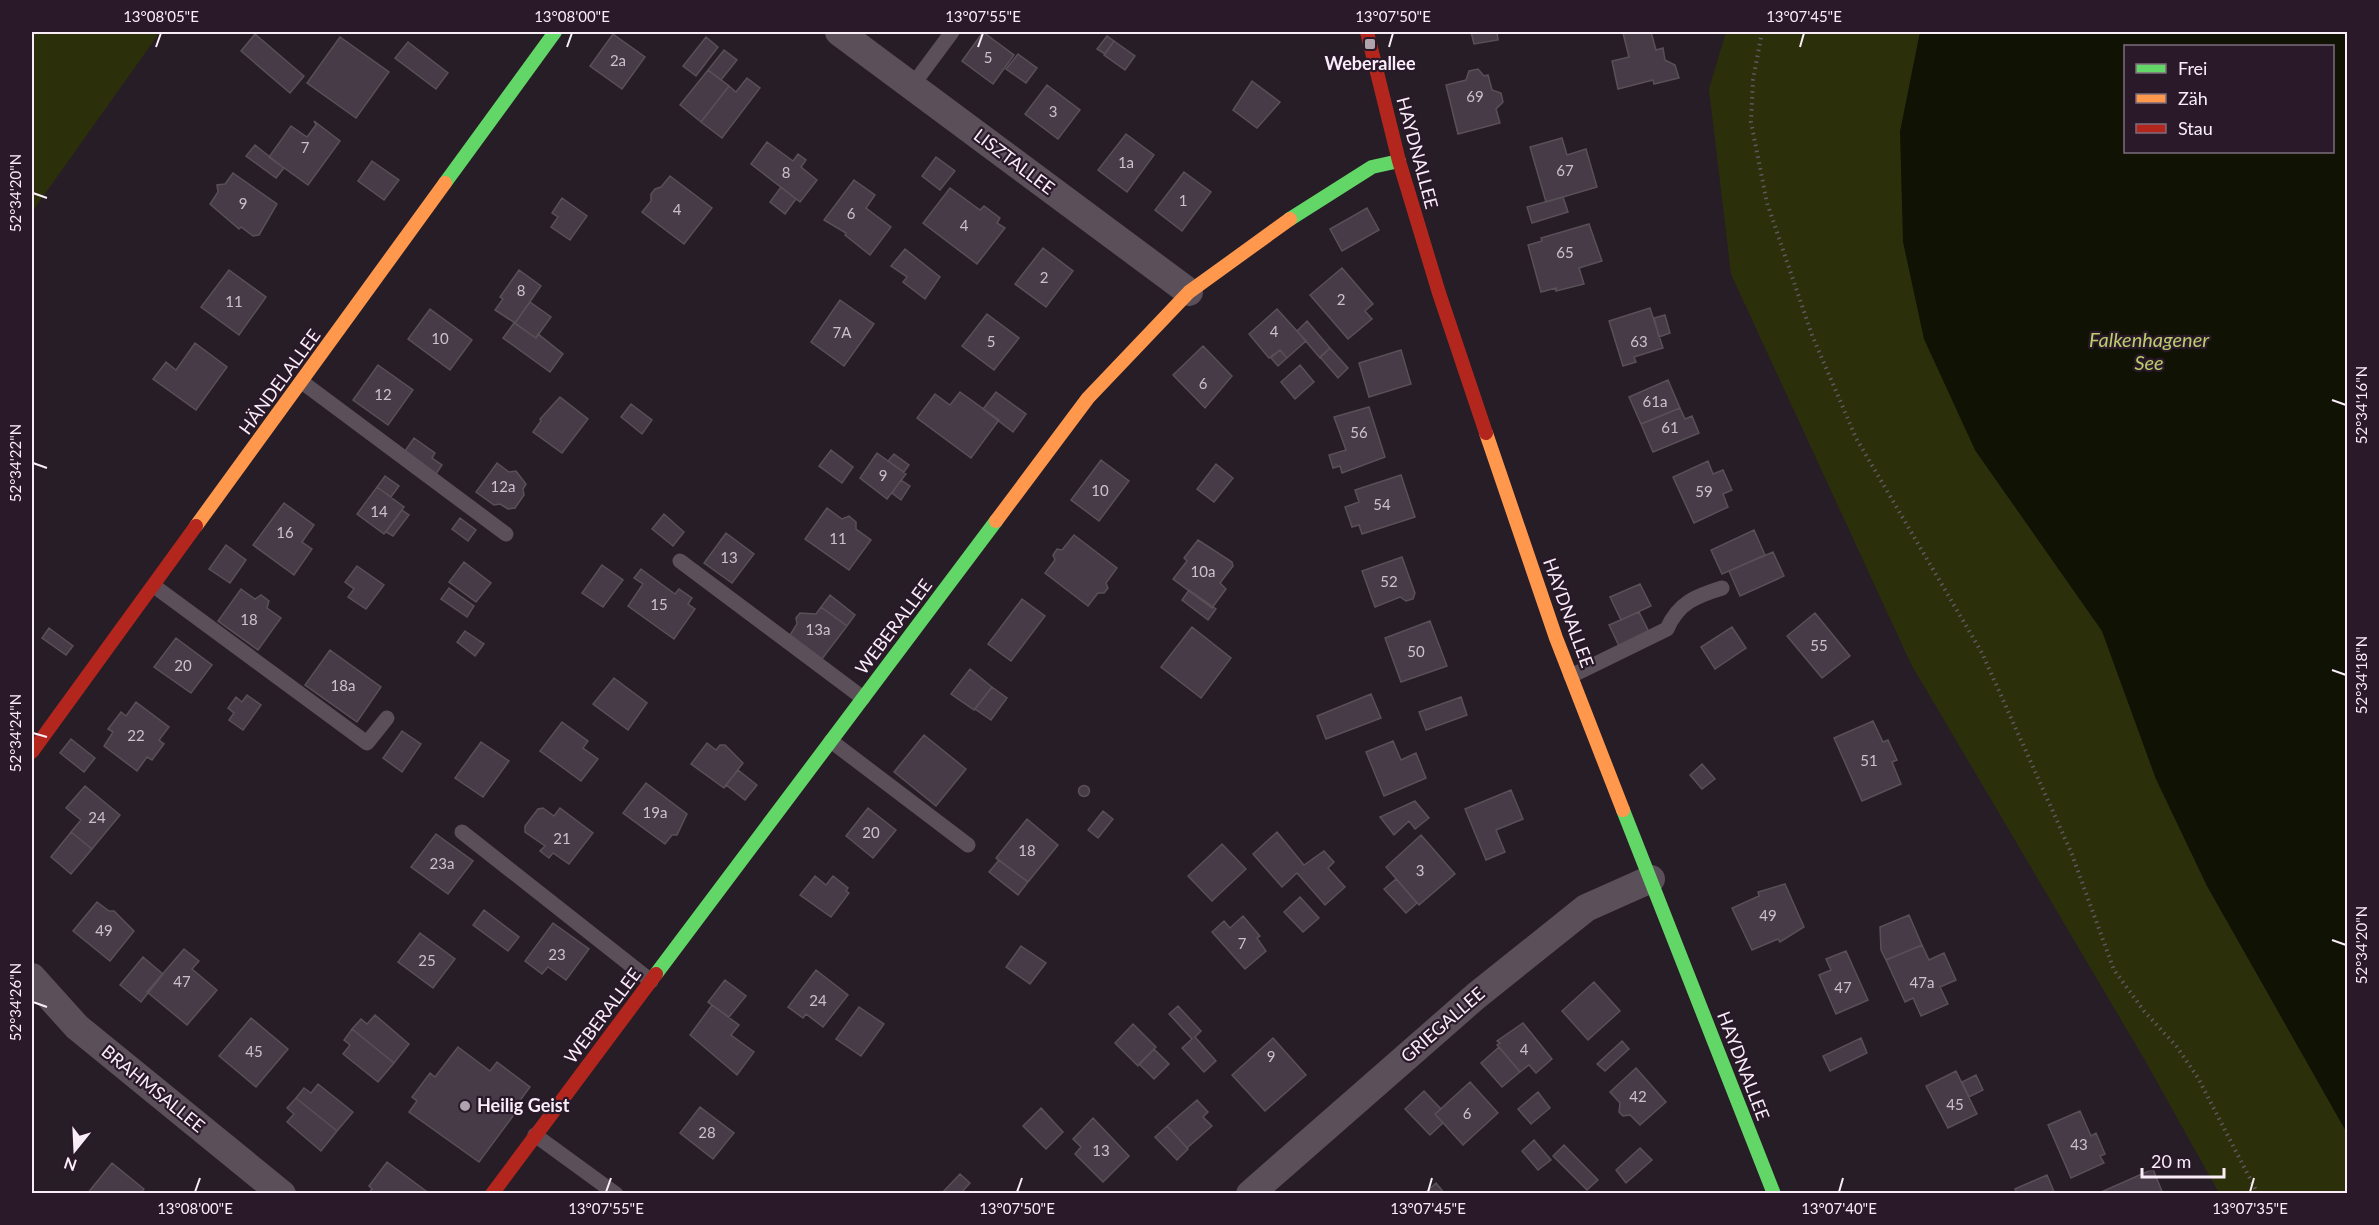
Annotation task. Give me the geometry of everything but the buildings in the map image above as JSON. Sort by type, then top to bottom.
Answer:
[{"type":"street","name":"HÄNDELALLEE","points":[[32,752],[555,32]]},
{"type":"street","name":"LISZTALLEE","points":[[839,32],[1189,292]]},
{"type":"street","name":"HAYDNALLEE","points":[[1367,32],[1399,161],[1439,293],[1571,676],[1774,1194]]},
{"type":"street","name":"WEBERALLEE","points":[[492,1194],[1088,398],[1189,292],[1274,229],[1362,173],[1372,167],[1399,161]]},
{"type":"street","name":"GRIEGALLEE","points":[[1250,1194],[1476,996],[1586,908],[1651,879]]},
{"type":"street","name":"BRAHMSALLEE","points":[[32,977],[77,1027],[282,1194]]},
{"type":"lane","points":[[912,86],[952,32]]},
{"type":"lane","points":[[302,382],[506,534]]},
{"type":"lane","points":[[680,561],[863,698]]},
{"type":"lane","points":[[154,586],[367,743],[387,718]]},
{"type":"lane","points":[[1571,676],[1667,629],[1674,614],[1694,597],[1722,588]]},
{"type":"lane","points":[[831,741],[968,845]]},
{"type":"lane","points":[[462,832],[651,981]]},
{"type":"lane","points":[[536,1135],[616,1194]]},
{"type":"path","points":[[1762,32],[1753,80],[1751,122],[1767,203],[1812,335],[1856,438],[1982,653],[2071,852],[2114,970],[2144,1011],[2177,1047],[2198,1078],[2258,1194]]},
{"type":"green space","points":[[32,32],[160,32],[32,212]]},
{"type":"green space","points":[[1726,32],[1920,32],[1900,132],[1975,450],[2102,631],[2156,779],[2207,886],[2347,1133],[2347,1193],[2219,1193],[2146,1062],[1911,664],[1731,274],[1709,89]]},
{"type":"water","name":"Falkenhagener See","points":[[1920,32],[2347,32],[2347,1133],[2207,886],[2156,779],[2102,631],[1975,450],[1924,339],[1903,242],[1900,132]]},
{"type":"traffic: fast","points":[[445,183],[555,32]]},
{"type":"traffic: fast","points":[[1290,219],[1372,167],[1399,161]]},
{"type":"traffic: fast","points":[[656,974],[996,521]]},
{"type":"traffic: fast","points":[[1623,810],[1774,1194]]},
{"type":"traffic: slow","points":[[196,526],[445,183]]},
{"type":"traffic: slow","points":[[996,521],[1088,398],[1189,292],[1290,219]]},
{"type":"traffic: slow","points":[[1486,433],[1556,638],[1623,810]]},
{"type":"traffic: jam","points":[[1367,32],[1399,161],[1439,293],[1486,433]]},
{"type":"traffic: jam","points":[[32,752],[196,526]]},
{"type":"traffic: jam","points":[[492,1194],[656,974]]},
{"type":"place","name":"Weberallee","points":[[1370,44]]},
{"type":"place","name":"Heilig Geist","points":[[465,1106]]}]
